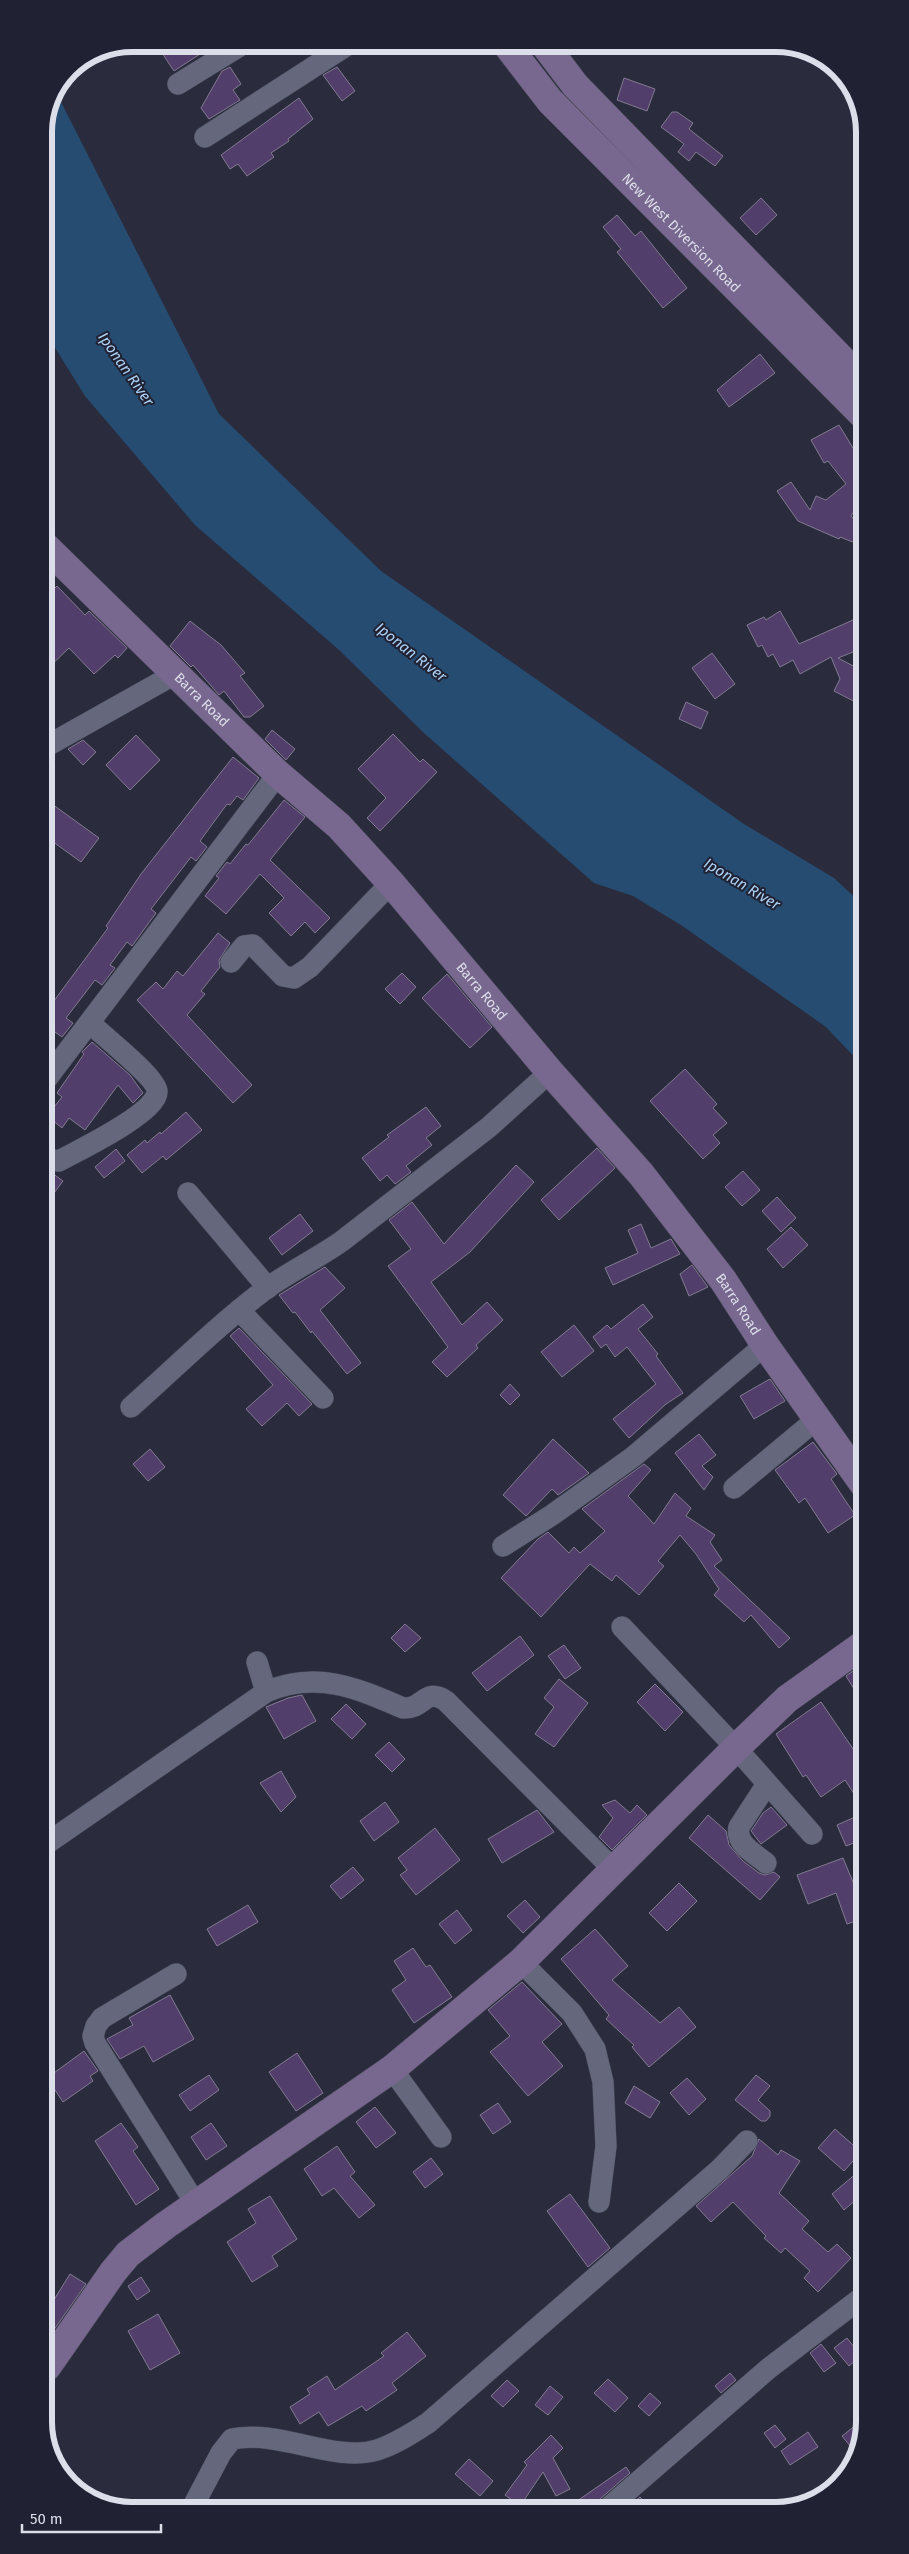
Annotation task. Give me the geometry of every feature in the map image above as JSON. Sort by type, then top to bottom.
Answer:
[{"type":"street","points":[[178,84],[229,52]]},
{"type":"street","points":[[205,137],[336,52]]},
{"type":"street","name":"New West Diversion Road","points":[[513,53],[550,101],[856,409]]},
{"type":"street","name":"New West Diversion Road","points":[[550,53],[575,86],[856,374]]},
{"type":"street","name":"Barra Road","points":[[52,553],[278,774],[339,826],[391,883],[550,1072],[641,1174],[722,1280],[765,1345],[856,1474]]},
{"type":"street","points":[[52,743],[175,674]]},
{"type":"street","points":[[52,1072],[278,774]]},
{"type":"street","points":[[231,962],[244,946],[253,945],[284,976],[294,978],[310,967],[391,883]]},
{"type":"street","points":[[52,1160],[59,1161],[148,1109],[157,1094],[157,1090],[147,1074],[90,1023]]},
{"type":"street","points":[[131,1407],[239,1310],[295,1269],[321,1256],[349,1235],[489,1127],[550,1072]]},
{"type":"street","points":[[188,1192],[268,1288]]},
{"type":"street","points":[[239,1310],[323,1398]]},
{"type":"street","points":[[503,1546],[552,1516],[633,1457],[765,1345]]},
{"type":"street","points":[[734,1488],[817,1419]]},
{"type":"street","points":[[622,1627],[736,1748],[812,1834]]},
{"type":"street","points":[[52,2361],[113,2272],[128,2254],[166,2225],[197,2206],[392,2069],[521,1962],[787,1699],[856,1650]]},
{"type":"street","points":[[257,1662],[266,1692]]},
{"type":"street","points":[[52,1840],[266,1692],[288,1685],[318,1682],[340,1683],[362,1690],[403,1708],[411,1708],[430,1695],[437,1695],[446,1701],[614,1870]]},
{"type":"street","points":[[766,1863],[740,1841],[737,1834],[739,1827],[767,1784]]},
{"type":"street","points":[[521,1962],[572,2013],[595,2049],[603,2082],[606,2146],[599,2202]]},
{"type":"street","points":[[176,1974],[102,2018],[96,2026],[94,2036],[95,2043],[107,2064],[197,2206]]},
{"type":"street","points":[[392,2069],[441,2136]]},
{"type":"street","points":[[196,2501],[222,2453],[232,2439],[260,2436],[357,2452],[376,2450],[398,2441],[428,2423],[720,2169],[747,2141]]},
{"type":"street","points":[[615,2502],[768,2369],[856,2301]]},
{"type":"water","name":"Iponan River","points":[[60,100],[219,414],[381,571],[744,824],[834,878],[856,898],[856,1059],[826,1027],[681,925],[633,896],[594,883],[425,734],[338,649],[195,525],[85,396],[52,343],[52,133],[54,117]]},
{"type":"building","points":[[161,52],[199,52],[200,54],[174,71]]},
{"type":"building","points":[[230,67],[241,84],[233,90],[240,100],[209,119],[201,108],[222,71]]},
{"type":"building","points":[[337,67],[355,91],[342,101],[323,75]]},
{"type":"building","points":[[624,78],[655,89],[647,111],[617,100]]},
{"type":"building","points":[[299,98],[313,119],[288,139],[289,141],[271,153],[274,157],[247,176],[238,164],[230,169],[221,155]]},
{"type":"building","points":[[672,112],[677,112],[693,123],[689,129],[723,156],[715,166],[696,152],[689,161],[678,152],[684,144],[661,127]]},
{"type":"building","points":[[761,198],[777,215],[756,235],[740,218]]},
{"type":"building","points":[[617,215],[635,236],[641,231],[687,288],[663,308],[617,252],[621,249],[603,227]]},
{"type":"building","points":[[760,354],[775,373],[729,407],[717,390]]},
{"type":"building","points":[[839,425],[853,448],[856,447],[856,508],[851,516],[856,522],[856,543],[840,537],[839,539],[798,521],[777,491],[791,482],[810,510],[816,496],[826,500],[846,484],[828,461],[824,463],[811,440]]},
{"type":"building","points":[[57,586],[85,615],[89,611],[127,648],[118,658],[115,655],[94,674],[69,648],[52,664],[52,591]]},
{"type":"building","points":[[780,611],[799,644],[853,620],[856,628],[856,651],[838,658],[856,667],[856,702],[834,691],[840,679],[831,657],[800,674],[793,660],[780,667],[773,654],[768,657],[762,645],[758,647],[747,625],[764,617],[766,620]]},
{"type":"building","points":[[190,621],[221,645],[245,673],[240,676],[264,706],[250,717],[244,717],[224,691],[219,695],[193,665],[191,667],[170,646]]},
{"type":"building","points":[[712,653],[735,684],[715,699],[692,668]]},
{"type":"building","points":[[686,702],[708,712],[701,729],[679,719]]},
{"type":"building","points":[[272,730],[295,749],[286,760],[265,739]]},
{"type":"building","points":[[393,734],[420,762],[423,759],[437,772],[380,831],[367,818],[386,798],[358,769]]},
{"type":"building","points":[[136,735],[160,760],[130,790],[106,765]]},
{"type":"building","points":[[83,740],[96,752],[83,765],[68,749]]},
{"type":"building","points":[[233,757],[259,778],[243,800],[237,796],[230,805],[227,804],[200,841],[207,847],[196,861],[191,857],[151,909],[156,913],[132,946],[127,942],[110,965],[115,968],[102,985],[95,980],[66,1018],[73,1023],[62,1037],[55,1032],[52,1036],[52,1004],[108,928],[106,926],[141,874]]},
{"type":"building","points":[[284,800],[305,817],[270,860],[330,918],[315,933],[305,922],[291,936],[269,913],[284,898],[260,874],[226,914],[205,896],[219,878],[216,876],[227,862],[230,864],[246,844],[248,845]]},
{"type":"building","points":[[52,804],[99,838],[81,862],[52,841]]},
{"type":"building","points":[[218,933],[230,943],[219,960],[220,967],[201,991],[205,994],[187,1015],[252,1085],[233,1103],[137,1000],[156,982],[163,989],[177,971],[183,976]]},
{"type":"building","points":[[402,973],[416,987],[400,1004],[385,989]]},
{"type":"building","points":[[447,974],[492,1027],[470,1048],[422,998]]},
{"type":"building","points":[[92,1042],[130,1075],[143,1093],[133,1103],[118,1085],[85,1130],[69,1118],[62,1128],[52,1120],[52,1110],[62,1097],[57,1093],[84,1054],[82,1052]]},
{"type":"building","points":[[685,1069],[717,1104],[713,1108],[727,1123],[713,1135],[720,1143],[703,1159],[650,1101]]},
{"type":"building","points":[[426,1107],[441,1126],[426,1138],[432,1145],[406,1166],[411,1172],[395,1184],[387,1175],[380,1181],[362,1158],[389,1137],[387,1135]]},
{"type":"building","points":[[186,1112],[202,1130],[166,1160],[163,1156],[142,1173],[127,1155],[145,1140],[147,1143],[160,1132],[161,1134]]},
{"type":"building","points":[[597,1148],[615,1168],[559,1220],[541,1200]]},
{"type":"building","points":[[116,1149],[125,1161],[104,1178],[95,1167]]},
{"type":"building","points":[[516,1165],[534,1182],[470,1252],[431,1282],[462,1325],[487,1302],[503,1320],[476,1345],[478,1348],[447,1377],[432,1362],[448,1347],[388,1266],[411,1249],[389,1220],[412,1202],[444,1244]]},
{"type":"building","points":[[743,1171],[760,1190],[742,1206],[725,1187]]},
{"type":"building","points":[[52,1173],[63,1181],[52,1196]]},
{"type":"building","points":[[777,1197],[796,1218],[781,1232],[762,1211]]},
{"type":"building","points":[[300,1214],[313,1231],[282,1255],[269,1238]]},
{"type":"building","points":[[641,1224],[651,1248],[671,1239],[680,1254],[613,1285],[605,1268],[638,1253],[628,1230]]},
{"type":"building","points":[[791,1227],[808,1245],[783,1268],[767,1249]]},
{"type":"building","points":[[692,1265],[708,1287],[689,1296],[680,1274]]},
{"type":"building","points":[[325,1267],[345,1288],[320,1310],[361,1363],[347,1374],[312,1331],[311,1333],[279,1295]]},
{"type":"building","points":[[643,1304],[653,1317],[638,1329],[658,1354],[656,1356],[683,1393],[666,1404],[629,1438],[613,1419],[656,1384],[627,1347],[615,1357],[606,1344],[601,1348],[593,1337],[607,1325],[611,1329]]},
{"type":"building","points":[[574,1325],[594,1351],[562,1377],[541,1352]]},
{"type":"building","points":[[239,1328],[312,1404],[299,1416],[287,1403],[262,1426],[246,1409],[273,1385],[230,1336]]},
{"type":"building","points":[[770,1379],[785,1401],[754,1419],[740,1396]]},
{"type":"building","points":[[510,1384],[520,1395],[510,1405],[500,1395]]},
{"type":"building","points":[[699,1434],[716,1455],[702,1466],[713,1477],[704,1490],[675,1453]]},
{"type":"building","points":[[553,1439],[589,1473],[558,1495],[552,1489],[526,1516],[503,1495]]},
{"type":"building","points":[[813,1442],[837,1474],[831,1479],[855,1515],[828,1533],[805,1498],[799,1503],[775,1470]]},
{"type":"building","points":[[150,1449],[165,1467],[148,1481],[133,1464]]},
{"type":"building","points":[[644,1464],[651,1470],[628,1496],[654,1524],[675,1493],[691,1508],[686,1516],[715,1535],[710,1542],[722,1560],[714,1566],[790,1638],[779,1648],[751,1615],[744,1622],[714,1595],[719,1589],[696,1554],[680,1535],[658,1561],[664,1566],[639,1595],[616,1575],[612,1581],[590,1564],[541,1617],[501,1578],[538,1539],[548,1532],[569,1553],[574,1547],[580,1553],[605,1531],[582,1509]]},
{"type":"building","points":[[405,1624],[421,1638],[405,1652],[391,1638]]},
{"type":"building","points":[[520,1636],[534,1655],[487,1691],[472,1673]]},
{"type":"building","points":[[564,1645],[581,1668],[565,1679],[548,1656]]},
{"type":"building","points":[[856,1669],[856,1692],[846,1676]]},
{"type":"building","points":[[559,1679],[588,1703],[554,1747],[535,1734],[554,1707],[544,1698]]},
{"type":"building","points":[[655,1684],[683,1712],[665,1731],[637,1702]]},
{"type":"building","points":[[302,1695],[316,1721],[284,1739],[266,1707],[288,1698]]},
{"type":"building","points":[[821,1702],[856,1753],[856,1797],[845,1780],[821,1797],[806,1775],[803,1777],[776,1734]]},
{"type":"building","points":[[346,1704],[366,1724],[352,1739],[331,1719]]},
{"type":"building","points":[[389,1742],[405,1759],[392,1772],[375,1755]]},
{"type":"building","points":[[281,1771],[296,1797],[281,1812],[260,1783]]},
{"type":"building","points":[[615,1800],[630,1813],[637,1805],[647,1815],[612,1850],[599,1837],[613,1818],[602,1805]]},
{"type":"building","points":[[385,1802],[399,1822],[374,1841],[360,1821]]},
{"type":"building","points":[[771,1807],[787,1825],[761,1844],[751,1831],[763,1813]]},
{"type":"building","points":[[537,1810],[554,1832],[502,1863],[488,1839]]},
{"type":"building","points":[[708,1815],[726,1831],[729,1845],[743,1861],[759,1873],[765,1875],[774,1872],[780,1877],[760,1900],[689,1838]]},
{"type":"building","points":[[856,1817],[856,1842],[846,1846],[837,1825]]},
{"type":"building","points":[[435,1828],[460,1860],[416,1895],[400,1875],[407,1870],[398,1858]]},
{"type":"building","points":[[843,1858],[856,1889],[856,1921],[847,1924],[836,1893],[808,1904],[797,1875]]},
{"type":"building","points":[[353,1867],[364,1880],[341,1899],[330,1886]]},
{"type":"building","points":[[679,1883],[697,1901],[667,1931],[649,1913]]},
{"type":"building","points":[[525,1900],[540,1917],[523,1933],[507,1916]]},
{"type":"building","points":[[248,1905],[258,1922],[217,1946],[207,1929]]},
{"type":"building","points":[[457,1910],[472,1930],[455,1944],[439,1924]]},
{"type":"building","points":[[595,1929],[628,1966],[612,1980],[660,2023],[679,2007],[696,2027],[649,2067],[632,2047],[634,2045],[606,2019],[609,2015],[561,1959]]},
{"type":"building","points":[[413,1948],[426,1967],[430,1965],[452,1997],[414,2023],[392,1990],[406,1980],[394,1961]]},
{"type":"building","points":[[522,1982],[562,2024],[542,2042],[563,2066],[528,2096],[490,2052],[510,2036],[488,2010]]},
{"type":"building","points":[[170,1995],[194,2039],[153,2062],[144,2046],[120,2059],[107,2039],[133,2025],[129,2018]]},
{"type":"building","points":[[84,2051],[98,2071],[90,2076],[93,2081],[63,2102],[52,2086],[52,2074]]},
{"type":"building","points":[[297,2053],[323,2093],[296,2111],[269,2072]]},
{"type":"building","points":[[209,2075],[219,2090],[190,2111],[179,2095]]},
{"type":"building","points":[[756,2075],[770,2086],[758,2100],[770,2111],[770,2116],[766,2121],[761,2121],[735,2100]]},
{"type":"building","points":[[687,2078],[706,2099],[689,2115],[670,2093]]},
{"type":"building","points":[[634,2086],[660,2102],[650,2118],[625,2103]]},
{"type":"building","points":[[498,2103],[511,2122],[493,2134],[480,2115]]},
{"type":"building","points":[[375,2107],[396,2133],[376,2148],[356,2122]]},
{"type":"building","points":[[121,2123],[138,2147],[133,2151],[159,2189],[136,2205],[95,2141]]},
{"type":"building","points":[[211,2123],[227,2146],[206,2160],[191,2137]]},
{"type":"building","points":[[835,2129],[856,2148],[856,2158],[844,2171],[818,2148]]},
{"type":"building","points":[[759,2139],[778,2155],[781,2150],[800,2161],[779,2193],[809,2221],[802,2229],[828,2252],[837,2244],[851,2258],[818,2292],[804,2278],[810,2271],[785,2248],[781,2253],[764,2238],[766,2236],[733,2202],[711,2222],[696,2206],[752,2156]]},
{"type":"building","points":[[337,2146],[355,2172],[350,2176],[375,2205],[359,2218],[334,2188],[322,2196],[304,2169]]},
{"type":"building","points":[[431,2158],[443,2174],[425,2188],[413,2172]]},
{"type":"building","points":[[856,2174],[856,2200],[844,2210],[832,2194]]},
{"type":"building","points":[[570,2194],[610,2248],[588,2267],[547,2211]]},
{"type":"building","points":[[270,2196],[297,2239],[272,2256],[278,2266],[252,2282],[227,2242],[256,2223],[248,2209]]},
{"type":"building","points":[[70,2274],[86,2284],[52,2333],[52,2303]]},
{"type":"building","points":[[141,2277],[150,2291],[137,2300],[128,2286]]},
{"type":"building","points":[[158,2314],[180,2353],[150,2370],[128,2331]]},
{"type":"building","points":[[407,2332],[426,2356],[392,2383],[397,2390],[366,2411],[362,2406],[328,2426],[319,2412],[300,2424],[290,2407],[310,2394],[307,2389],[327,2376],[335,2390],[384,2356],[381,2353]]},
{"type":"building","points":[[847,2338],[856,2350],[856,2360],[849,2366],[834,2348]]},
{"type":"building","points":[[821,2344],[836,2363],[824,2372],[810,2353]]},
{"type":"building","points":[[730,2373],[736,2380],[721,2393],[715,2386]]},
{"type":"building","points":[[608,2379],[628,2398],[615,2412],[594,2393]]},
{"type":"building","points":[[507,2380],[519,2391],[503,2407],[491,2396]]},
{"type":"building","points":[[550,2386],[563,2397],[548,2415],[535,2405]]},
{"type":"building","points":[[650,2393],[661,2403],[649,2416],[638,2406]]},
{"type":"building","points":[[775,2425],[786,2439],[775,2448],[764,2433]]},
{"type":"building","points":[[856,2425],[852,2448],[842,2436]]},
{"type":"building","points":[[808,2432],[818,2447],[790,2465],[781,2451]]},
{"type":"building","points":[[551,2435],[563,2448],[553,2458],[570,2489],[556,2496],[543,2472],[523,2502],[514,2502],[505,2495],[527,2465],[524,2462]]},
{"type":"building","points":[[469,2459],[493,2481],[480,2496],[455,2474]]},
{"type":"building","points":[[626,2467],[630,2473],[599,2502],[576,2502]]},
{"type":"building","points":[[640,2497],[644,2502],[634,2502]]}]
